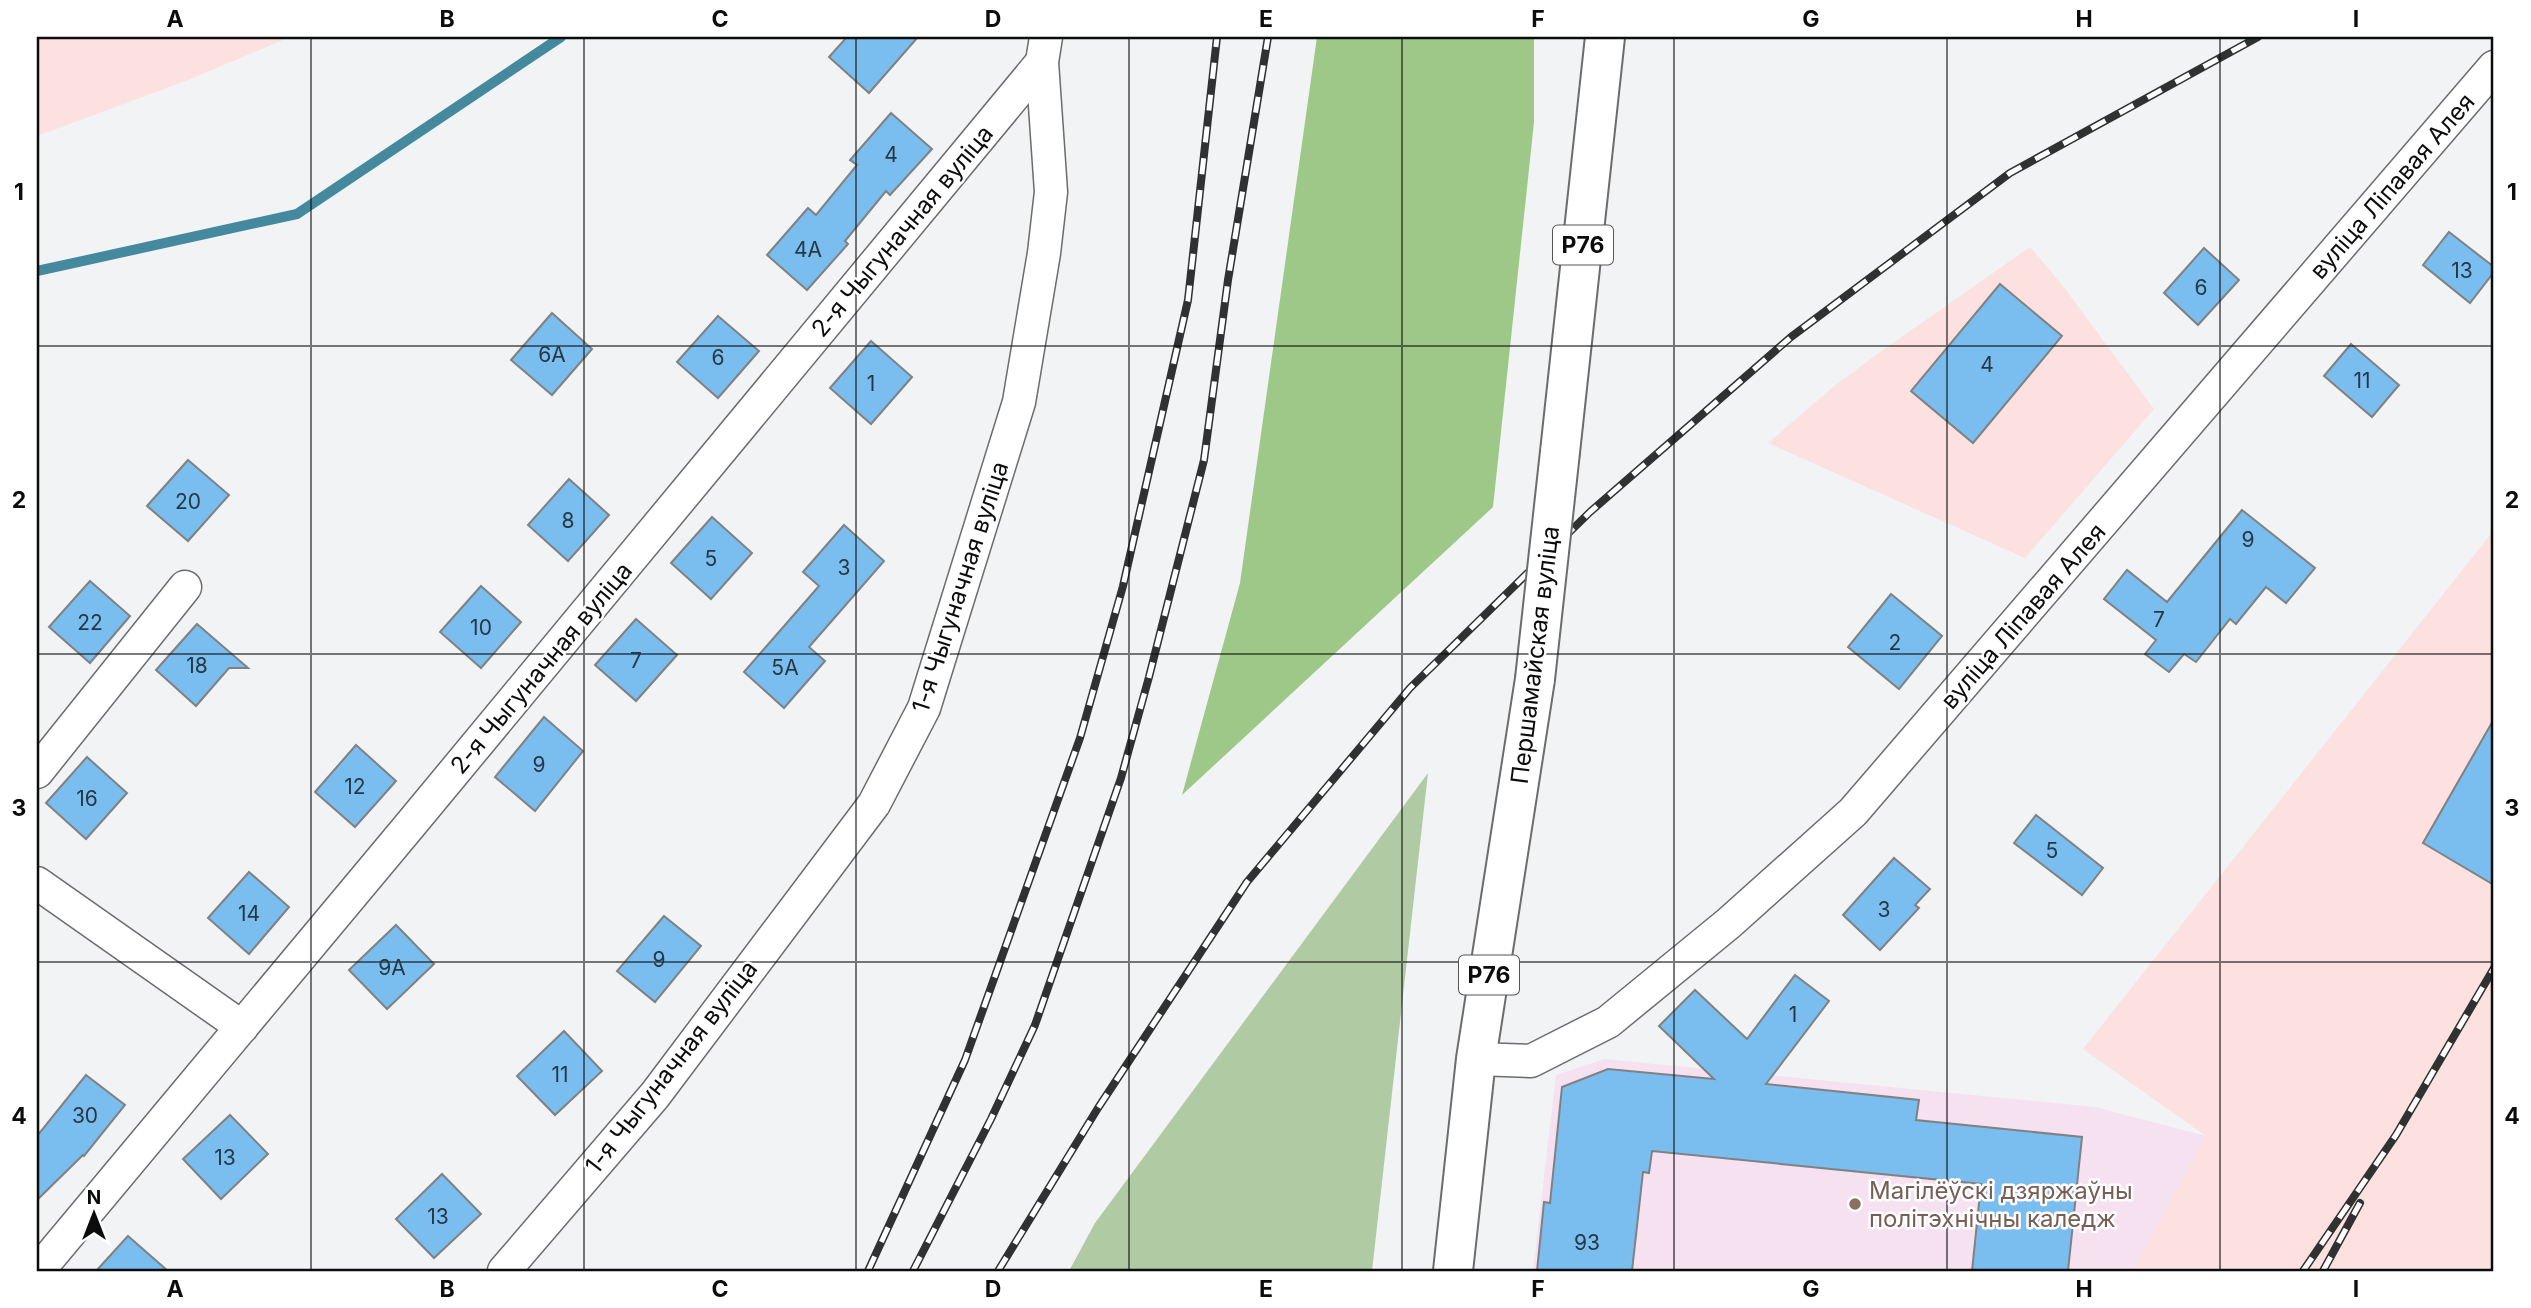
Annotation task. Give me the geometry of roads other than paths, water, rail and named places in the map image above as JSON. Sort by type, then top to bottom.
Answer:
[{"type":"main road","name":"Першамайская вуліца","points":[[1453,1271],[1476,1059],[1535,679],[1605,37]]},
{"type":"street","name":"2-я Чыгуначная вуліца","points":[[38,1271],[242,1027],[1044,50]]},
{"type":"street","name":"1-я Чыгуначная вуліца","points":[[503,1271],[655,1095],[874,804],[924,708],[1019,402],[1044,253],[1051,192],[1044,50]]},
{"type":"street","name":"вуліца Ліпавая Алея","points":[[1476,1059],[1531,1061],[1608,1022],[1729,923],[1853,812],[2494,67]]},
{"type":"street","points":[[37,772],[185,587]]},
{"type":"street","points":[[37,883],[242,1027]]},
{"type":"waterway","points":[[37,271],[297,214],[561,37]]},
{"type":"railway","points":[[868,1271],[965,1060],[1080,738],[1123,586],[1188,300],[1217,37]]},
{"type":"railway","points":[[913,1271],[991,1119],[1035,1025],[1121,778],[1204,460],[1228,280],[1268,37]]},
{"type":"railway","points":[[998,1271],[1098,1108],[1247,882],[1410,688],[1590,512],[1791,337],[2010,173],[2258,37]]},
{"type":"railway","points":[[2303,1271],[2396,1135],[2494,968]]},
{"type":"railway","points":[[2323,1271],[2360,1203]]},
{"type":"place","name":"Магілёўскі дзяржаўны політэхнічны каледж","points":[[1855,1204]]}]
